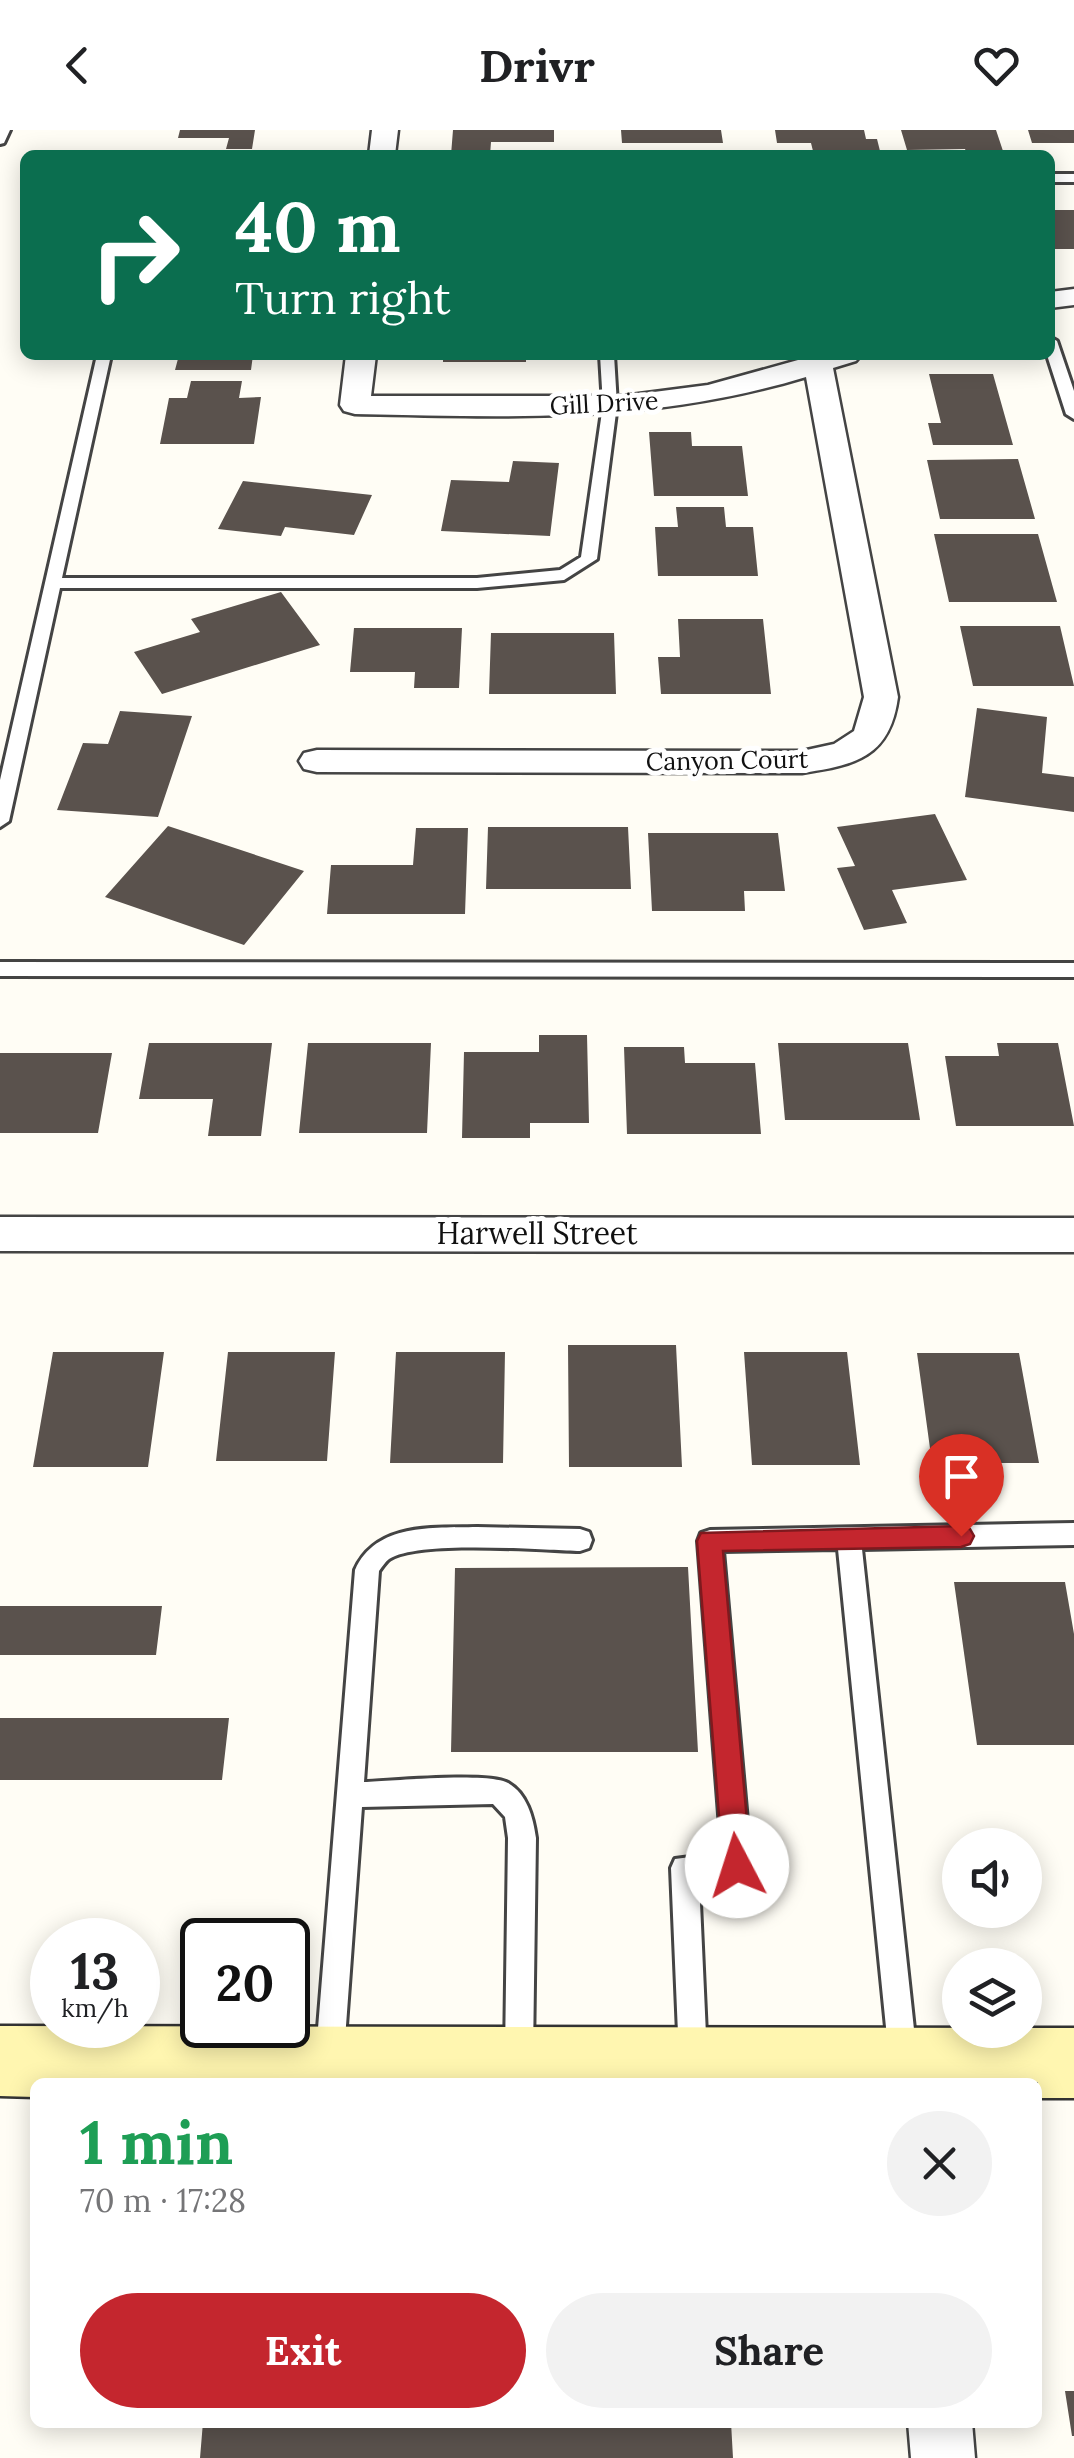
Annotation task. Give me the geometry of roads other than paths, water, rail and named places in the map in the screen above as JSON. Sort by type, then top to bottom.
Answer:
[{"type":"main road","points":[[0,2061],[693,2063],[905,2073],[1074,2063]]},
{"type":"street","name":"Gill Drive","points":[[360,360],[355,405],[610,405],[719,392],[830,360]]},
{"type":"street","name":"Canyon Court","points":[[317,761],[802,762],[844,755],[866,742],[880,717],[881,696],[833,360]]},
{"type":"street","name":"Harwell Street","points":[[0,1234],[1074,1234]]},
{"type":"street","points":[[941,2428],[944,2458]]},
{"type":"lane","points":[[0,140],[4,130]]},
{"type":"lane","points":[[1055,356],[1074,414]]},
{"type":"lane","points":[[0,821],[103,360]]},
{"type":"lane","points":[[53,584],[477,583],[564,576],[589,559],[610,405],[607,360]]},
{"type":"lane","points":[[0,969],[1074,970]]},
{"type":"lane","points":[[693,2063],[685,1868],[737,1866],[710,1541],[1074,1534]]},
{"type":"lane","points":[[848,1538],[905,2073]]},
{"type":"lane","points":[[330,2062],[368,1570],[378,1552],[398,1545],[580,1540]]},
{"type":"lane","points":[[349,1795],[497,1792],[510,1799],[520,1815],[522,1838],[519,2062]]}]
